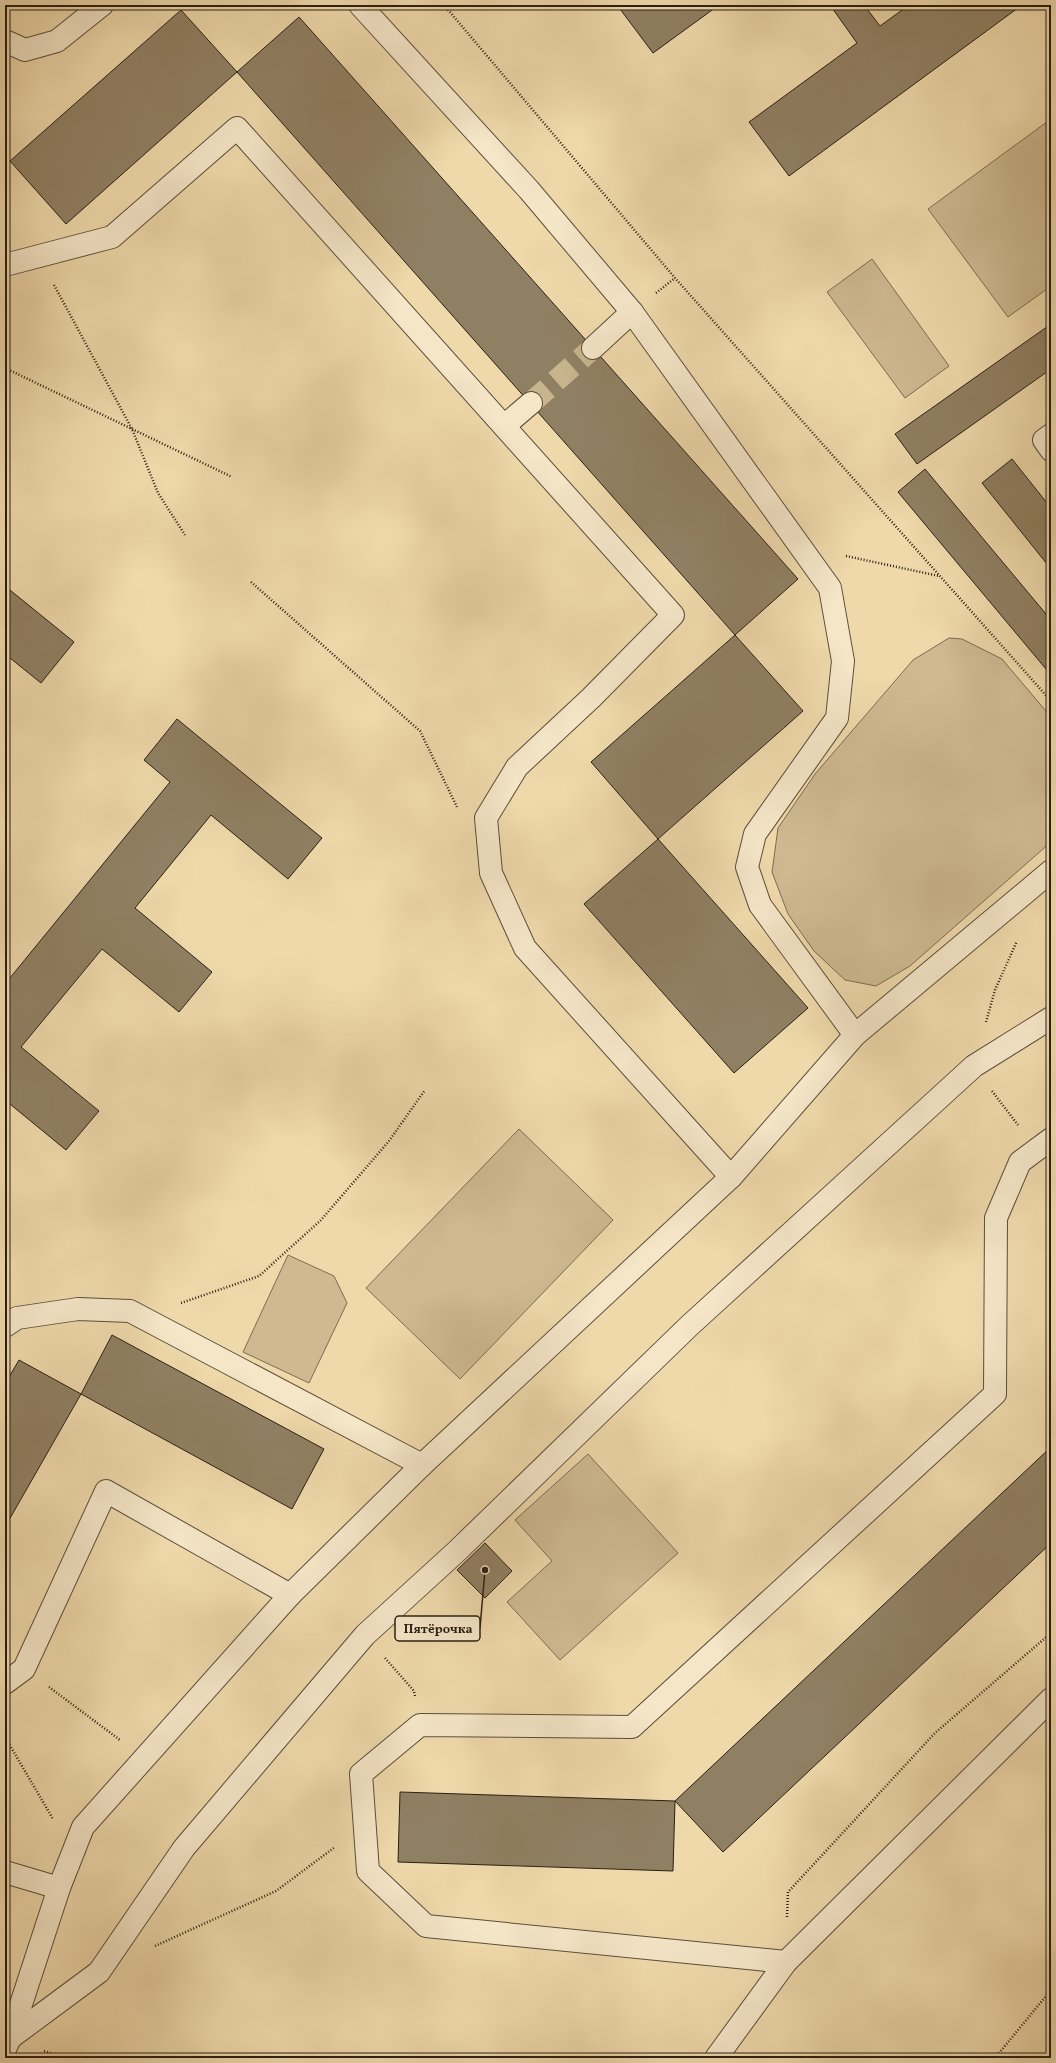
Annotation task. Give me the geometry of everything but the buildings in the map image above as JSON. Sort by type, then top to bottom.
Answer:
[{"type":"lane","points":[[5,41],[25,50],[57,41],[102,5]]},
{"type":"lane","points":[[360,5],[529,190],[632,312],[830,588],[842,661],[837,718],[755,834],[747,867],[760,905],[855,1035]]},
{"type":"lane","points":[[5,265],[112,237],[237,128],[673,615],[591,698],[517,767],[486,818],[491,873],[525,948],[731,1177]]},
{"type":"lane","points":[[593,348],[632,312]]},
{"type":"lane","points":[[504,426],[531,403]]},
{"type":"lane","points":[[1051,435],[1044,440],[1051,450]]},
{"type":"lane","points":[[8,2043],[59,1888],[82,1827],[290,1595],[422,1465],[731,1177],[855,1035],[1051,871]]},
{"type":"lane","points":[[8,2043],[99,1972],[184,1848],[365,1635],[456,1552],[689,1326],[974,1066],[1051,1018]]},
{"type":"lane","points":[[786,1962],[426,1926],[368,1871],[361,1774],[420,1725],[632,1727],[995,1394],[996,1218],[1020,1162],[1044,1145]]},
{"type":"lane","points":[[5,1326],[17,1318],[78,1309],[130,1311],[422,1465]]},
{"type":"lane","points":[[5,1683],[24,1669],[106,1491],[290,1595]]},
{"type":"lane","points":[[716,2058],[786,1962],[1051,1699]]},
{"type":"lane","points":[[5,1872],[59,1888]]},
{"type":"path","points":[[444,5],[675,278],[1051,701]]},
{"type":"path","points":[[38,256],[132,429],[158,493],[185,535]]},
{"type":"path","points":[[5,368],[232,477]]},
{"type":"path","points":[[800,547],[939,576]]},
{"type":"path","points":[[251,582],[420,732],[460,813]]},
{"type":"path","points":[[1020,936],[995,990],[974,1066],[1044,1145]]},
{"type":"path","points":[[141,1317],[259,1276],[321,1220],[389,1141],[425,1090]]},
{"type":"path","points":[[786,1962],[788,1892],[935,1733],[1051,1633]]},
{"type":"path","points":[[365,1635],[414,1691],[420,1725]]},
{"type":"path","points":[[24,1669],[144,1758]]},
{"type":"path","points":[[5,1737],[73,1852]]},
{"type":"path","points":[[148,1949],[276,1891],[365,1826]]},
{"type":"path","points":[[995,2058],[1051,1990]]},
{"type":"shaded area","points":[[1051,119],[1051,286],[1008,317],[928,209]]},
{"type":"shaded area","points":[[872,259],[949,366],[905,398],[827,292]]},
{"type":"shaded area","points":[[949,638],[962,639],[1002,659],[1051,717],[1051,842],[910,966],[876,986],[845,980],[814,951],[788,914],[772,872],[778,828],[815,774],[913,660]]},
{"type":"shaded area","points":[[519,1129],[613,1220],[460,1379],[366,1288]]},
{"type":"shaded area","points":[[288,1255],[334,1276],[347,1303],[309,1383],[243,1352]]},
{"type":"shaded area","points":[[588,1454],[678,1553],[560,1660],[507,1602],[552,1561],[515,1520]]},
{"type":"tunnel","points":[[531,403],[593,348]]},
{"type":"place","name":"Пятёрочка","points":[[485,1570]]}]
